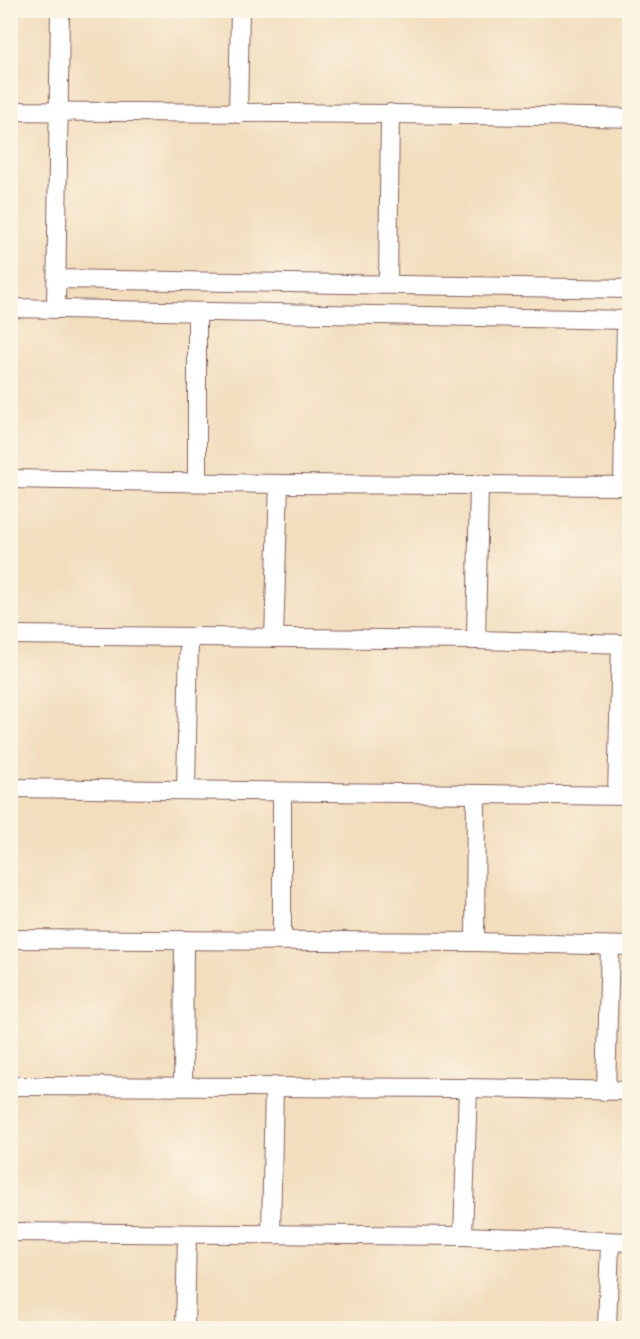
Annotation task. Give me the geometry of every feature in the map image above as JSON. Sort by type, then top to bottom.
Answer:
[{"type":"street","points":[[56,309],[60,10]]},
{"type":"street","points":[[238,114],[240,10]]},
{"type":"street","points":[[10,111],[390,113],[630,118]]},
{"type":"street","points":[[388,284],[390,113]]},
{"type":"street","points":[[57,279],[630,289]]},
{"type":"street","points":[[10,308],[628,320],[626,486],[279,484],[10,479]]},
{"type":"street","points":[[197,312],[197,482]]},
{"type":"street","points":[[274,638],[279,484]]},
{"type":"street","points":[[476,640],[479,484]]},
{"type":"street","points":[[10,635],[476,640],[625,644],[623,795],[282,793],[10,788]]},
{"type":"street","points":[[186,790],[189,637]]},
{"type":"street","points":[[282,793],[282,941]]},
{"type":"street","points":[[475,942],[476,794]]},
{"type":"street","points":[[10,939],[475,942],[630,946]]},
{"type":"street","points":[[183,1086],[184,940]]},
{"type":"street","points":[[606,1091],[610,946]]},
{"type":"street","points":[[10,1086],[274,1086],[630,1091]]},
{"type":"street","points":[[271,1234],[274,1086]]},
{"type":"street","points":[[463,1236],[468,1088]]},
{"type":"street","points":[[10,1232],[463,1236],[630,1242]]},
{"type":"street","points":[[185,1329],[187,1234]]},
{"type":"street","points":[[607,1329],[610,1242]]}]
